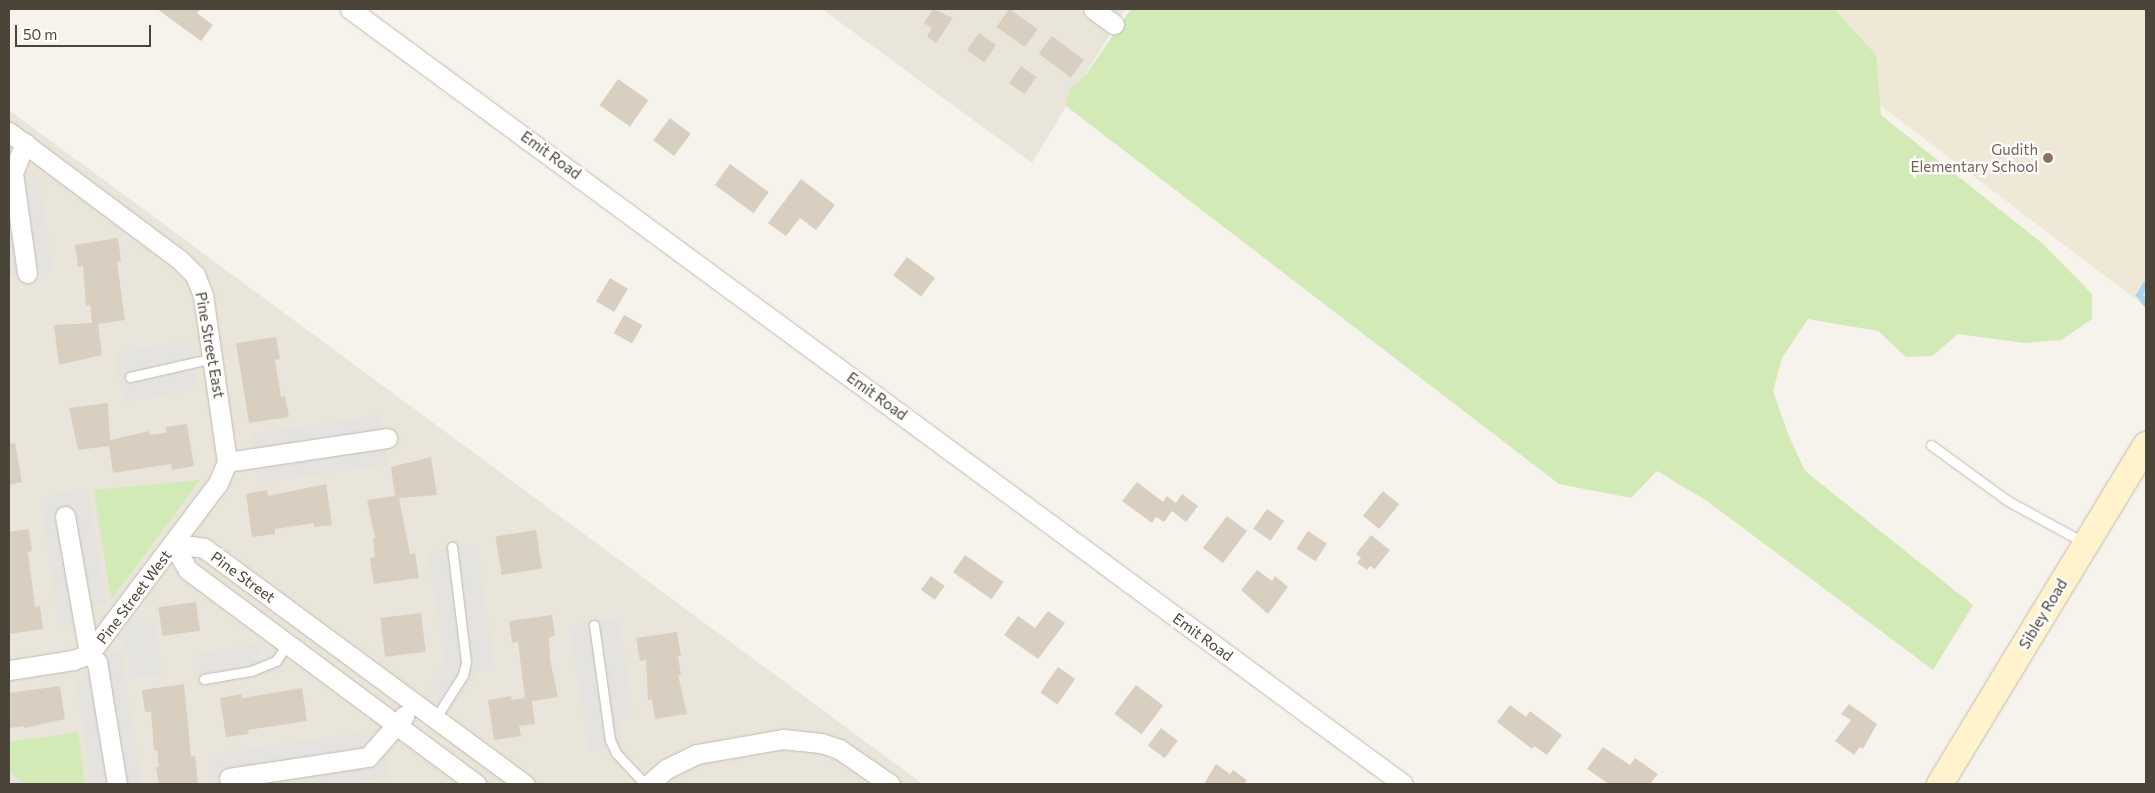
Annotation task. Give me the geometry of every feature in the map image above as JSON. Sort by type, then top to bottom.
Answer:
[{"type":"main road","name":"Sibley Road","points":[[1940,784],[2146,445]]},
{"type":"street","name":"Emit Road","points":[[350,9],[1403,784]]},
{"type":"street","points":[[1093,9],[1114,24]]},
{"type":"street","name":"Pine Street East","points":[[9,132],[188,266],[203,294],[227,462]]},
{"type":"street","points":[[25,143],[13,173],[27,273]]},
{"type":"street","points":[[173,544],[218,483],[227,462],[387,438]]},
{"type":"street","points":[[65,516],[89,654],[97,662],[117,784]]},
{"type":"street","name":"Pine Street","points":[[173,544],[204,548],[524,784]]},
{"type":"street","name":"Pine Street","points":[[173,544],[188,570],[472,782]]},
{"type":"street","name":"Pine Street West","points":[[9,670],[73,660],[89,654],[173,544]]},
{"type":"street","points":[[266,628],[283,607]]},
{"type":"street","points":[[229,778],[368,757],[397,726],[414,703]]},
{"type":"street","points":[[649,784],[666,769],[697,754],[782,739],[811,741],[839,749],[878,781]]},
{"type":"street","points":[[472,782],[486,756]]},
{"type":"lane","points":[[130,377],[213,358]]},
{"type":"lane","points":[[1931,445],[2008,501],[2086,544]]},
{"type":"lane","points":[[435,719],[463,675],[466,662],[452,547]]},
{"type":"lane","points":[[594,625],[610,740],[616,753],[645,784]]},
{"type":"lane","points":[[204,679],[251,671],[276,661],[287,644]]},
{"type":"shaded area","points":[[822,9],[1125,9],[1032,163]]},
{"type":"shaded area","name":"Gudith Elementary School","points":[[1753,9],[2146,9],[2146,307]]},
{"type":"shaded area","points":[[9,110],[923,784],[9,784]]},
{"type":"shaded area","points":[[39,177],[53,271],[9,277],[9,181]]},
{"type":"shaded area","points":[[190,341],[198,390],[124,401],[117,373],[117,352]]},
{"type":"shaded area","points":[[379,415],[388,443],[386,465],[257,483],[252,434]]},
{"type":"shaded area","points":[[71,490],[88,490],[106,602],[93,605],[91,613],[75,628],[72,623],[59,626],[40,498]]},
{"type":"shaded area","points":[[477,545],[495,668],[480,671],[453,708],[426,688],[445,664],[428,553],[448,547]]},
{"type":"shaded area","points":[[619,619],[634,717],[622,721],[620,726],[623,746],[589,752],[570,627],[587,621]]},
{"type":"shaded area","points":[[132,622],[156,623],[162,674],[131,677],[124,634]]},
{"type":"shaded area","points":[[256,644],[260,658],[264,658],[271,650],[286,659],[284,671],[198,687],[192,661],[195,654]]},
{"type":"shaded area","points":[[121,650],[142,784],[91,784],[76,681],[88,680],[88,674],[108,652]]},
{"type":"shaded area","points":[[361,732],[364,744],[385,755],[388,777],[342,784],[210,784],[209,755]]},
{"type":"green space","points":[[1131,9],[1834,9],[1876,55],[1881,115],[2042,243],[2092,294],[2092,319],[2061,340],[2024,343],[1958,334],[1932,356],[1906,357],[1878,331],[1808,319],[1782,358],[1773,391],[1788,434],[1805,471],[1973,605],[1933,670],[1707,501],[1657,471],[1631,498],[1559,484],[1066,106],[1070,89],[1085,76]]},
{"type":"green space","points":[[200,480],[111,600],[94,490]]},
{"type":"green space","points":[[78,732],[85,784],[25,784],[9,772],[9,742]]},
{"type":"building","points":[[157,9],[201,9],[197,13],[213,25],[201,41]]},
{"type":"building","points":[[933,9],[953,18],[936,43],[927,36],[932,28],[924,23]]},
{"type":"building","points":[[1009,9],[1038,29],[1025,47],[996,27]]},
{"type":"building","points":[[979,33],[996,45],[984,62],[967,50]]},
{"type":"building","points":[[1052,36],[1084,60],[1071,78],[1039,54]]},
{"type":"building","points":[[1021,66],[1037,77],[1025,94],[1009,83]]},
{"type":"building","points":[[618,79],[648,100],[630,126],[600,105]]},
{"type":"building","points":[[670,118],[691,134],[674,156],[653,140]]},
{"type":"building","points":[[730,164],[769,192],[754,213],[715,185]]},
{"type":"building","points":[[801,179],[835,205],[816,230],[800,218],[786,236],[768,223]]},
{"type":"building","points":[[118,238],[121,261],[117,262],[125,320],[98,324],[102,355],[59,365],[54,325],[92,323],[90,305],[86,306],[83,266],[78,267],[75,245]]},
{"type":"building","points":[[907,257],[935,278],[921,296],[893,275]]},
{"type":"building","points":[[610,278],[628,289],[614,312],[596,301]]},
{"type":"building","points":[[624,315],[642,325],[632,344],[614,333]]},
{"type":"building","points":[[276,337],[280,359],[275,360],[281,397],[285,396],[289,417],[249,423],[236,343]]},
{"type":"building","points":[[108,403],[110,440],[150,431],[150,435],[166,433],[166,427],[187,424],[194,466],[172,470],[171,464],[113,473],[109,446],[78,450],[69,408]]},
{"type":"building","points":[[15,443],[22,482],[9,485],[9,444]]},
{"type":"building","points":[[431,457],[437,495],[399,498],[410,554],[415,553],[419,578],[374,584],[370,558],[375,557],[373,539],[375,538],[367,500],[395,496],[391,467]]},
{"type":"building","points":[[1137,482],[1163,502],[1167,496],[1176,503],[1182,494],[1198,506],[1186,522],[1172,511],[1164,522],[1156,517],[1152,523],[1122,501]]},
{"type":"building","points":[[326,484],[332,525],[314,527],[314,523],[275,529],[275,534],[252,537],[246,494],[267,490],[268,496]]},
{"type":"building","points":[[1383,491],[1399,504],[1379,529],[1363,516]]},
{"type":"building","points":[[1267,509],[1284,521],[1270,541],[1253,529]]},
{"type":"building","points":[[1227,516],[1247,531],[1223,563],[1203,548]]},
{"type":"building","points":[[29,529],[32,551],[28,552],[35,607],[40,606],[43,629],[9,634],[9,532]]},
{"type":"building","points":[[536,530],[542,569],[502,575],[496,536]]},
{"type":"building","points":[[1308,531],[1327,544],[1315,561],[1296,548]]},
{"type":"building","points":[[1371,535],[1390,550],[1375,569],[1370,566],[1367,570],[1357,563],[1361,558],[1356,554]]},
{"type":"building","points":[[965,555],[1004,582],[991,599],[953,572]]},
{"type":"building","points":[[1257,570],[1272,581],[1275,576],[1288,587],[1268,614],[1241,590]]},
{"type":"building","points":[[931,576],[945,586],[935,600],[921,590]]},
{"type":"building","points":[[196,602],[200,631],[162,636],[158,607]]},
{"type":"building","points":[[1048,611],[1065,623],[1038,659],[1004,635],[1018,616],[1035,628]]},
{"type":"building","points":[[421,613],[426,652],[385,657],[380,618]]},
{"type":"building","points":[[552,615],[555,636],[549,637],[550,659],[558,697],[532,701],[535,724],[519,726],[521,736],[494,740],[488,700],[511,696],[512,700],[525,698],[518,642],[512,643],[509,621]]},
{"type":"building","points":[[677,632],[681,656],[678,656],[681,675],[678,675],[687,714],[655,719],[652,699],[648,700],[646,660],[640,661],[636,638]]},
{"type":"building","points":[[1058,667],[1075,679],[1057,704],[1040,692]]},
{"type":"building","points":[[184,684],[191,757],[195,756],[198,784],[159,784],[156,767],[159,767],[157,750],[154,750],[151,712],[145,712],[142,690]]},
{"type":"building","points":[[1136,685],[1163,705],[1141,734],[1114,714]]},
{"type":"building","points":[[60,686],[65,719],[25,728],[24,726],[9,728],[9,693]]},
{"type":"building","points":[[302,688],[307,721],[248,730],[249,734],[226,737],[220,698],[241,694],[242,698]]},
{"type":"building","points":[[1849,704],[1877,724],[1863,749],[1860,747],[1854,755],[1835,741],[1851,720],[1841,714]]},
{"type":"building","points":[[1510,705],[1526,717],[1530,711],[1562,735],[1547,755],[1534,746],[1532,749],[1497,722]]},
{"type":"building","points":[[1161,728],[1178,741],[1165,758],[1148,746]]},
{"type":"building","points":[[1603,747],[1630,765],[1635,758],[1658,774],[1650,784],[1609,784],[1587,769]]},
{"type":"building","points":[[1216,764],[1230,774],[1233,770],[1247,780],[1244,784],[1204,784]]},
{"type":"waterway","points":[[2146,285],[2140,295],[2146,304]]},
{"type":"place","name":"Gudith Elementary School","points":[[2048,158]]}]
